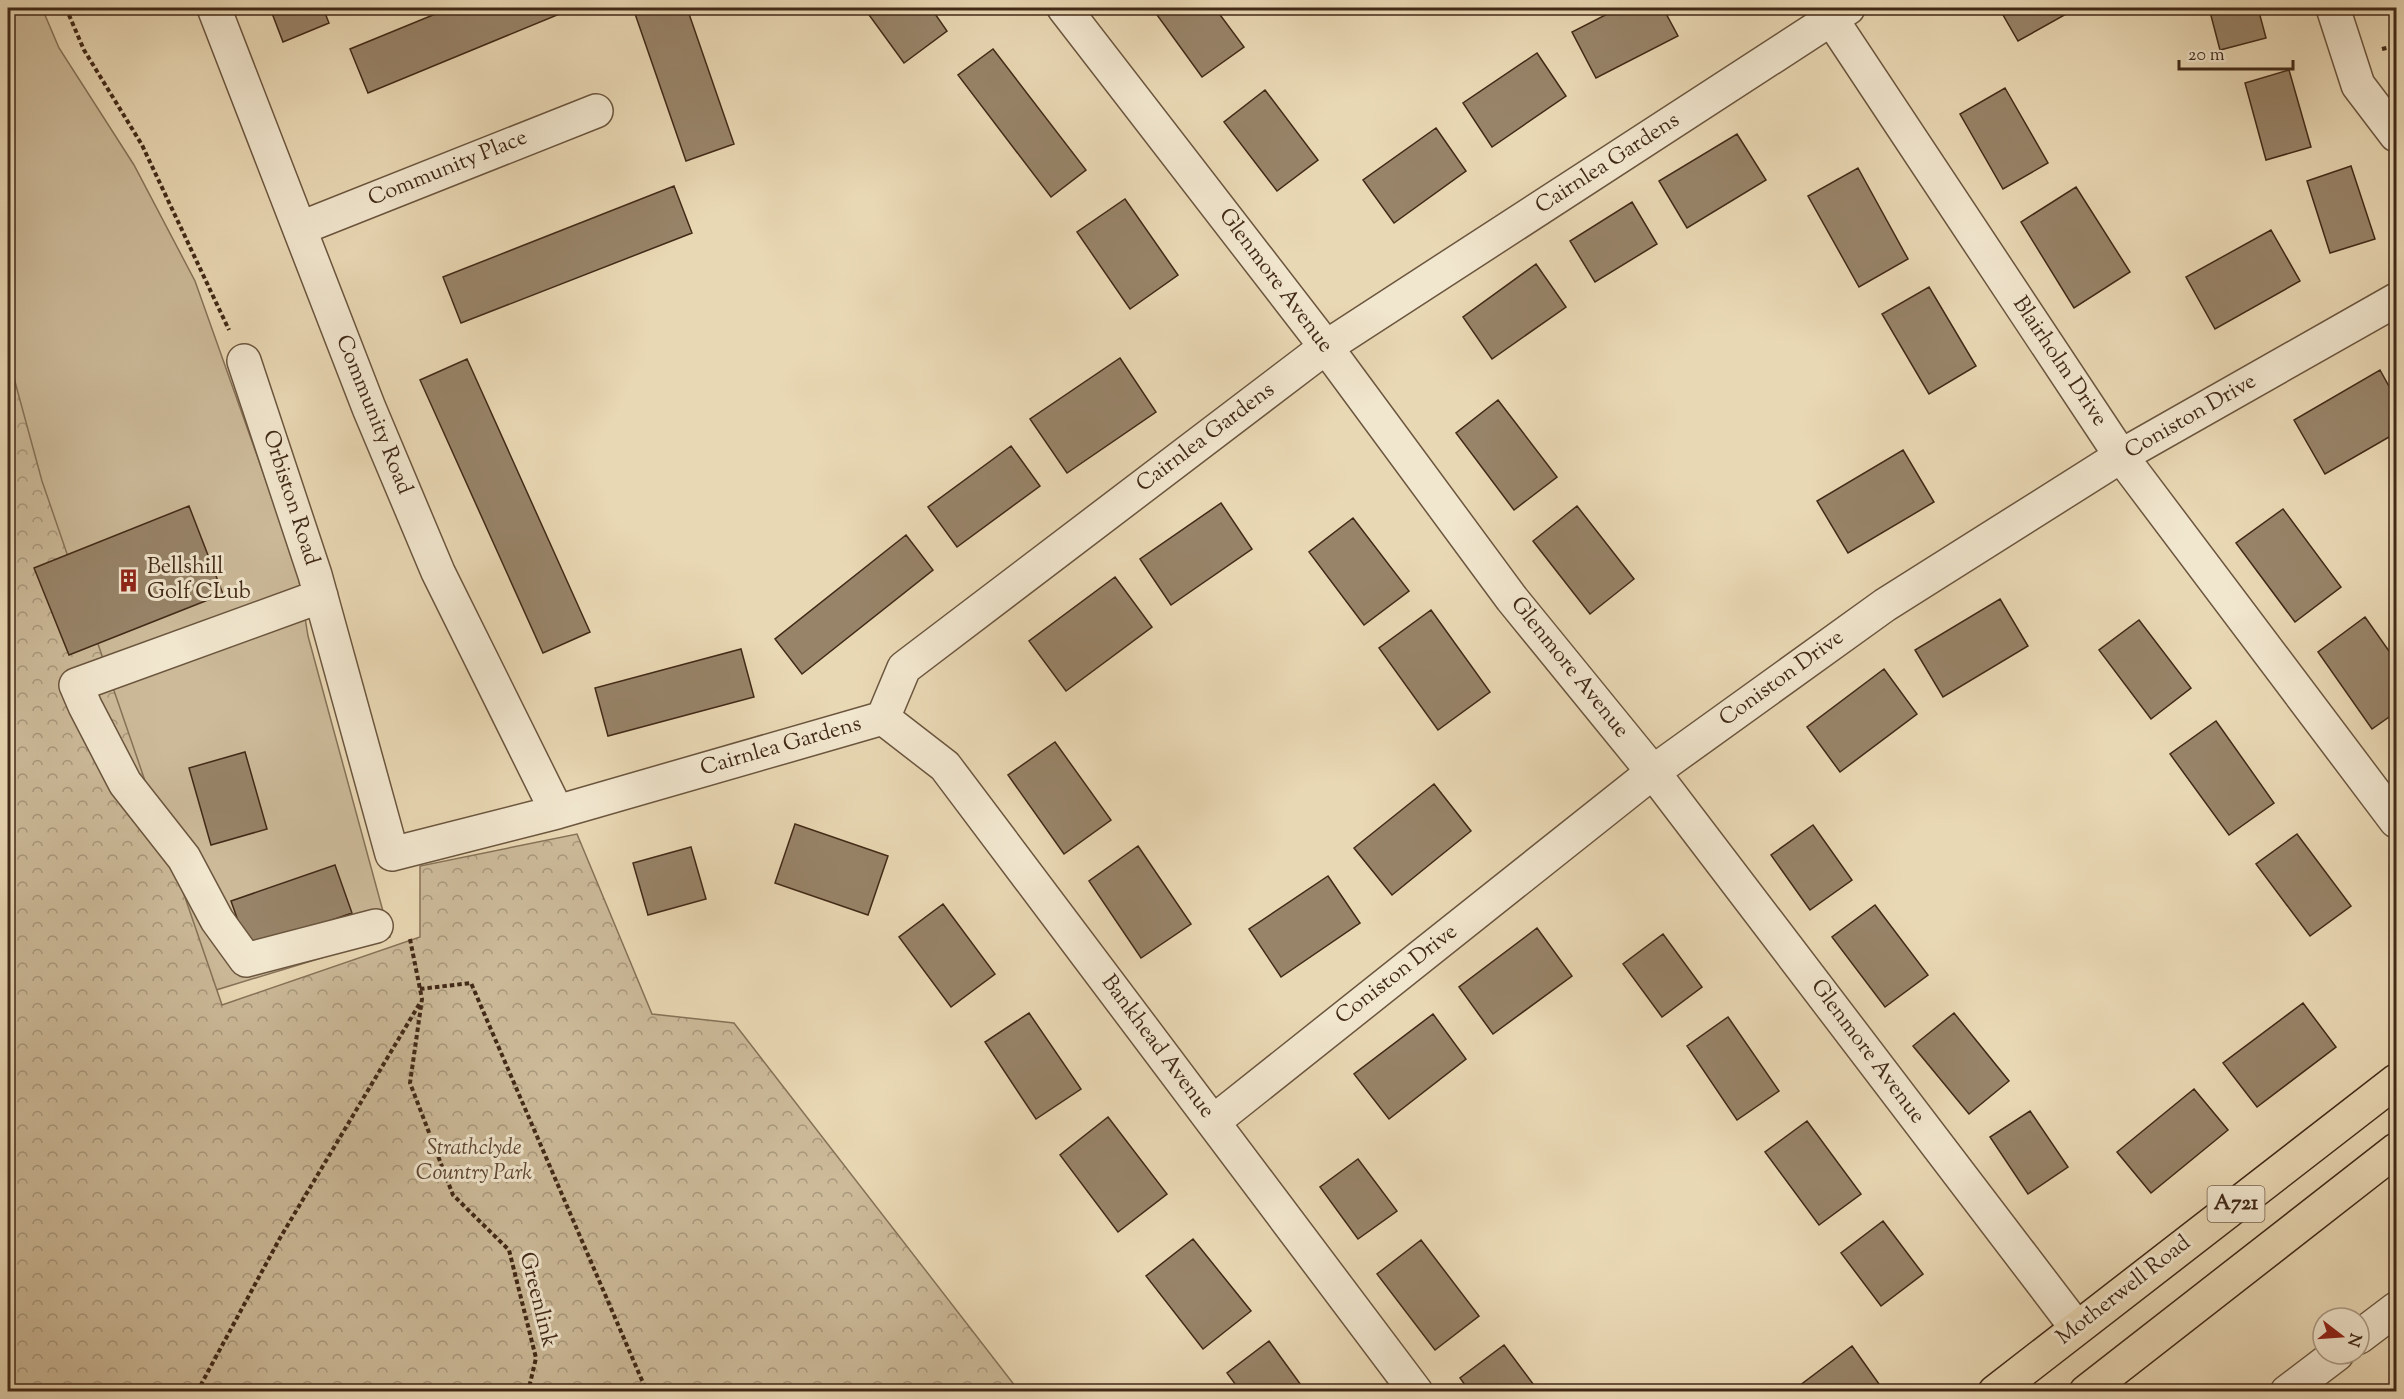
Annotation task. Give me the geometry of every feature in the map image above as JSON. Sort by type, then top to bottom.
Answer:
[{"type":"main road","name":"Motherwell Road","points":[[1995,1392],[2076,1327],[2397,1081]]},
{"type":"main road","name":"A721","points":[[2086,1392],[2397,1150]]},
{"type":"street","name":"Community Road","points":[[214,8],[369,408],[438,572],[557,812]]},
{"type":"street","name":"Glenmore Avenue","points":[[1064,8],[1326,347],[1512,599],[1653,772],[2076,1327]]},
{"type":"street","points":[[2333,8],[2358,85],[2397,135]]},
{"type":"street","name":"Cairnlea Gardens","points":[[557,812],[883,718],[904,668],[1326,347],[1834,11]]},
{"type":"street","name":"Blairholm Drive","points":[[1834,11],[2121,456],[2397,821]]},
{"type":"street","name":"Community Place","points":[[301,228],[596,111]]},
{"type":"street","name":"Coniston Drive","points":[[1213,1122],[1653,772],[1885,605],[2121,456],[2397,300]]},
{"type":"street","name":"Orbiston Road","points":[[244,361],[321,596],[392,854],[557,812]]},
{"type":"street","points":[[321,596],[76,685],[125,783],[184,858],[217,920],[246,960],[376,926]]},
{"type":"street","name":"Bankhead Avenue","points":[[883,718],[945,766],[1416,1392]]},
{"type":"street","points":[[2371,1328],[2397,1309]]},
{"type":"street","points":[[2287,1392],[2321,1366]]},
{"type":"path","points":[[66,8],[84,50],[142,146],[244,361]]},
{"type":"path","name":"Greenlink","points":[[409,932],[422,999],[410,1083],[453,1196],[509,1250],[536,1358],[528,1392]]},
{"type":"path","points":[[420,989],[471,983],[647,1392]]},
{"type":"path","points":[[197,1392],[280,1238],[422,999]]},
{"type":"green space","name":"Bellshill Golf CLub","points":[[8,8],[42,8],[59,48],[134,165],[195,281],[297,568],[308,636],[390,937],[216,990],[162,896],[8,591]]},
{"type":"green space","name":"Strathclyde Country Park","points":[[8,356],[42,481],[222,1005],[420,937],[420,866],[577,834],[652,1014],[734,1023],[1019,1391],[8,1391]]},
{"type":"building","points":[[270,8],[323,8],[329,23],[283,42]]},
{"type":"building","points":[[450,8],[574,8],[368,93],[350,49]]},
{"type":"building","points":[[633,8],[687,8],[734,144],[686,161]]},
{"type":"building","points":[[864,8],[931,8],[947,31],[904,63]]},
{"type":"building","points":[[1152,8],[1215,8],[1244,47],[1202,77]]},
{"type":"building","points":[[1619,8],[1663,8],[1678,36],[1596,78],[1572,32]]},
{"type":"building","points":[[1999,8],[2077,8],[2018,41]]},
{"type":"building","points":[[2209,8],[2258,8],[2266,38],[2220,50]]},
{"type":"building","points":[[993,49],[1086,170],[1051,197],[958,75]]},
{"type":"building","points":[[1537,53],[1566,96],[1492,147],[1463,103]]},
{"type":"building","points":[[2289,70],[2311,147],[2266,160],[2245,83]]},
{"type":"building","points":[[2005,88],[2048,163],[2003,189],[1960,114]]},
{"type":"building","points":[[1265,90],[1318,160],[1277,191],[1224,122]]},
{"type":"building","points":[[1436,128],[1466,171],[1394,223],[1363,180]]},
{"type":"building","points":[[1737,134],[1766,180],[1687,228],[1659,181]]},
{"type":"building","points":[[2351,166],[2375,239],[2330,253],[2307,181]]},
{"type":"building","points":[[1858,168],[1908,259],[1859,287],[1808,196]]},
{"type":"building","points":[[674,186],[692,233],[461,323],[443,277]]},
{"type":"building","points":[[2076,187],[2130,272],[2074,308],[2021,222]]},
{"type":"building","points":[[1125,199],[1178,275],[1130,309],[1077,232]]},
{"type":"building","points":[[1632,202],[1657,244],[1595,282],[1570,241]]},
{"type":"building","points":[[2271,230],[2300,281],[2215,329],[2186,277]]},
{"type":"building","points":[[1536,264],[1566,307],[1492,359],[1463,317]]},
{"type":"building","points":[[1929,287],[1976,366],[1929,394],[1882,314]]},
{"type":"building","points":[[1120,358],[1156,412],[1067,473],[1030,419]]},
{"type":"building","points":[[467,359],[590,632],[543,653],[420,380]]},
{"type":"building","points":[[2380,370],[2396,399],[2396,433],[2325,474],[2294,420]]},
{"type":"building","points":[[1498,400],[1557,477],[1514,510],[1456,433]]},
{"type":"building","points":[[1011,446],[1040,486],[957,547],[928,507]]},
{"type":"building","points":[[1903,450],[1934,502],[1848,553],[1817,501]]},
{"type":"building","points":[[1221,503],[1252,549],[1171,605],[1140,559]]},
{"type":"building","name":"Bellshill Golf CLub","points":[[189,506],[223,594],[69,655],[34,568]]},
{"type":"building","points":[[1577,506],[1634,579],[1590,614],[1533,541]]},
{"type":"building","points":[[2283,509],[2341,587],[2295,622],[2236,543]]},
{"type":"building","points":[[1353,518],[1409,591],[1364,625],[1309,552]]},
{"type":"building","points":[[906,535],[933,570],[802,674],[775,639]]},
{"type":"building","points":[[1115,577],[1152,627],[1066,691],[1029,641]]},
{"type":"building","points":[[2000,599],[2028,646],[1943,697],[1915,650]]},
{"type":"building","points":[[1431,610],[1490,692],[1438,730],[1379,648]]},
{"type":"building","points":[[2365,617],[2396,661],[2396,712],[2372,729],[2318,652]]},
{"type":"building","points":[[2139,620],[2191,688],[2151,719],[2099,650]]},
{"type":"building","points":[[741,649],[754,697],[608,736],[595,688]]},
{"type":"building","points":[[1884,669],[1917,714],[1840,772],[1807,727]]},
{"type":"building","points":[[2216,721],[2274,803],[2229,835],[2170,754]]},
{"type":"building","points":[[1055,742],[1111,820],[1064,854],[1008,775]]},
{"type":"building","points":[[245,752],[267,829],[211,845],[189,768]]},
{"type":"building","points":[[1434,784],[1471,831],[1392,895],[1354,848]]},
{"type":"building","points":[[795,824],[888,856],[868,915],[775,883]]},
{"type":"building","points":[[1813,825],[1852,880],[1810,910],[1771,855]]},
{"type":"building","points":[[2297,834],[2351,906],[2310,936],[2256,864]]},
{"type":"building","points":[[1138,846],[1191,924],[1141,958],[1089,881]]},
{"type":"building","points":[[691,847],[706,899],[648,915],[633,863]]},
{"type":"building","points":[[335,865],[352,913],[248,949],[231,901]]},
{"type":"building","points":[[1328,876],[1360,923],[1281,977],[1249,929]]},
{"type":"building","points":[[943,904],[995,974],[951,1007],[899,937]]},
{"type":"building","points":[[1875,905],[1928,975],[1885,1007],[1832,937]]},
{"type":"building","points":[[1537,928],[1572,976],[1493,1034],[1459,987]]},
{"type":"building","points":[[1663,934],[1702,987],[1662,1017],[1623,964]]},
{"type":"building","points":[[2303,1003],[2336,1047],[2257,1107],[2223,1063]]},
{"type":"building","points":[[1029,1013],[1081,1089],[1036,1119],[985,1042]]},
{"type":"building","points":[[1954,1013],[2009,1081],[1969,1114],[1913,1046]]},
{"type":"building","points":[[1433,1014],[1466,1059],[1389,1119],[1354,1074]]},
{"type":"building","points":[[1728,1017],[1779,1091],[1737,1120],[1687,1046]]},
{"type":"building","points":[[2194,1089],[2228,1130],[2151,1193],[2117,1152]]},
{"type":"building","points":[[2030,1111],[2068,1167],[2028,1194],[1990,1137]]},
{"type":"building","points":[[1108,1117],[1167,1194],[1118,1232],[1060,1155]]},
{"type":"building","points":[[1807,1121],[1861,1194],[1819,1225],[1765,1152]]},
{"type":"building","points":[[1358,1159],[1397,1211],[1358,1239],[1320,1187]]},
{"type":"building","points":[[1883,1221],[1923,1274],[1881,1306],[1841,1253]]},
{"type":"building","points":[[1193,1239],[1251,1311],[1203,1349],[1146,1276]]},
{"type":"building","points":[[1421,1240],[1479,1316],[1435,1350],[1377,1274]]},
{"type":"building","points":[[1269,1341],[1306,1392],[1241,1392],[1227,1373]]},
{"type":"building","points":[[1504,1345],[1539,1392],[1470,1392],[1460,1378]]},
{"type":"building","points":[[1852,1346],[1884,1391],[1791,1392]]},
{"type":"place","name":"Bellshill Golf CLub","points":[[129,581]]}]
